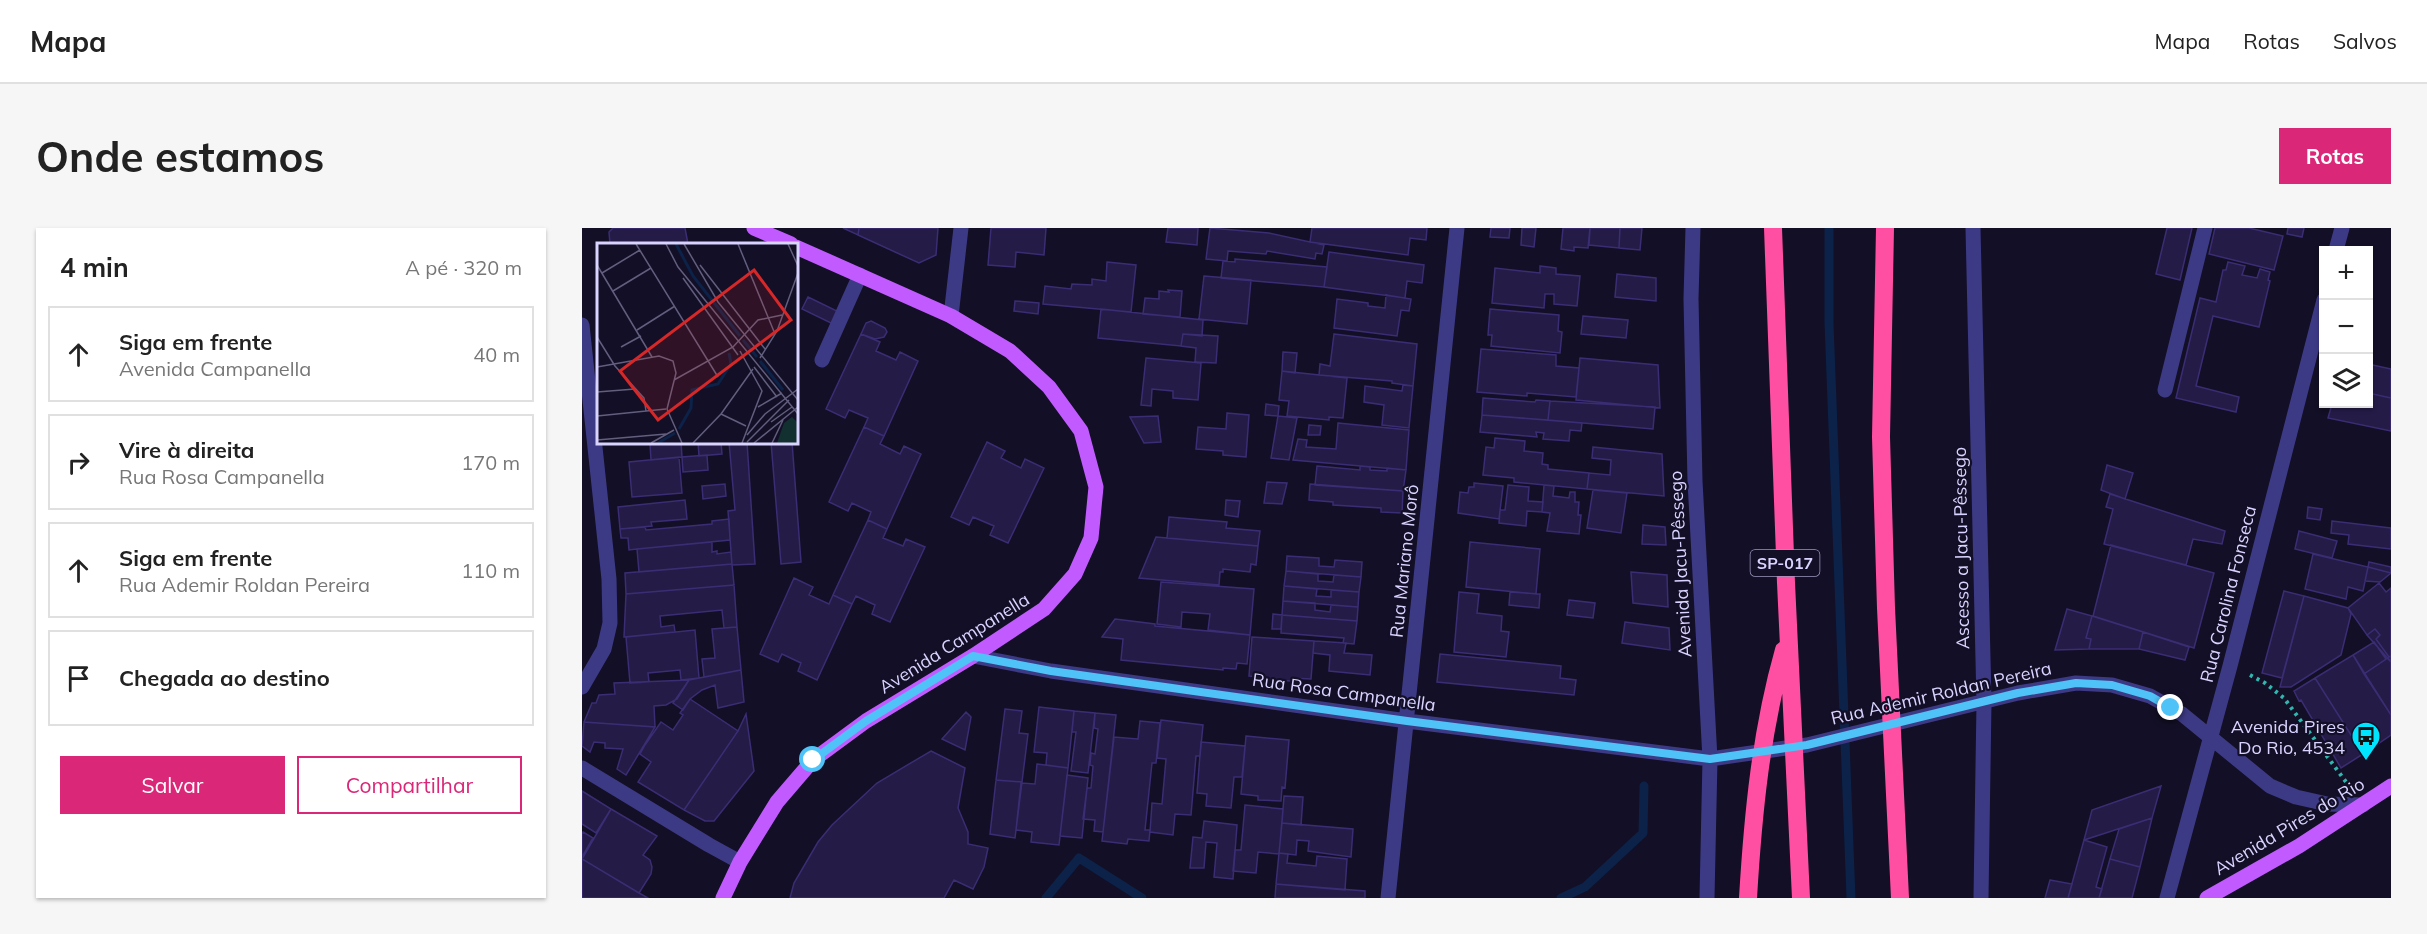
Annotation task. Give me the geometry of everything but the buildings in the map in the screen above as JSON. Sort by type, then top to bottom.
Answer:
[{"type":"highway","name":"SP-017","points":[[1773,228],[1801,898]]},
{"type":"highway","points":[[1885,228],[1881,437],[1886,608],[1900,898]]},
{"type":"highway","points":[[1748,898],[1751,847],[1763,744],[1774,685],[1789,634]]},
{"type":"main road","points":[[754,228],[789,243]]},
{"type":"main road","name":"Avenida Campanella","points":[[723,898],[740,862],[777,802],[813,760],[866,721],[973,656],[1044,609],[1075,574],[1091,538],[1096,487],[1081,431],[1049,387],[1010,351],[951,316],[798,248]]},
{"type":"main road","name":"Avenida Pires do Rio","points":[[2207,898],[2300,846],[2391,786]]},
{"type":"street","points":[[951,316],[961,228]]},
{"type":"street","name":"Rua Mariano Morô","points":[[1388,898],[1457,228]]},
{"type":"street","name":"Avenida Jacu-Pêssego","points":[[1693,228],[1691,299],[1695,481],[1710,759],[1707,898]]},
{"type":"street","name":"Ascesso a Jacu-Pêssego","points":[[1973,228],[1984,702],[1981,898]]},
{"type":"street","points":[[2166,390],[2205,228]]},
{"type":"street","points":[[2337,246],[2342,228]]},
{"type":"street","points":[[822,360],[860,275]]},
{"type":"street","name":"Rua Carolina Fonseca","points":[[2167,898],[2230,666],[2319,319]]},
{"type":"street","points":[[582,325],[609,579],[610,622],[604,650],[582,687]]},
{"type":"street","points":[[582,472],[597,482]]},
{"type":"street","name":"Rua Rosa Campanella","points":[[973,656],[1051,671],[1407,721],[1710,759]]},
{"type":"street","name":"Rua Ademir Roldan Pereira","points":[[1710,759],[1807,745],[1984,702],[2076,683],[2112,685],[2150,696],[2182,714],[2270,786],[2296,797],[2327,804],[2363,805]]},
{"type":"street","points":[[582,768],[740,862]]},
{"type":"path","points":[[2230,666],[2265,683],[2284,698],[2363,805]]},
{"type":"waterway","points":[[1829,228],[1829,323],[1851,898]]},
{"type":"waterway","points":[[1561,898],[1585,887],[1643,833],[1644,786]]},
{"type":"waterway","points":[[1046,898],[1079,858],[1142,898]]},
{"type":"place","name":"Avenida Pires Do Rio, 4534","points":[[2366,762]]},
{"type":"route","points":[[813,760],[866,721],[973,656],[1051,671],[1407,721],[1710,759],[1807,745],[2018,693],[2076,683],[2112,685],[2150,696],[2171,708]]}]
